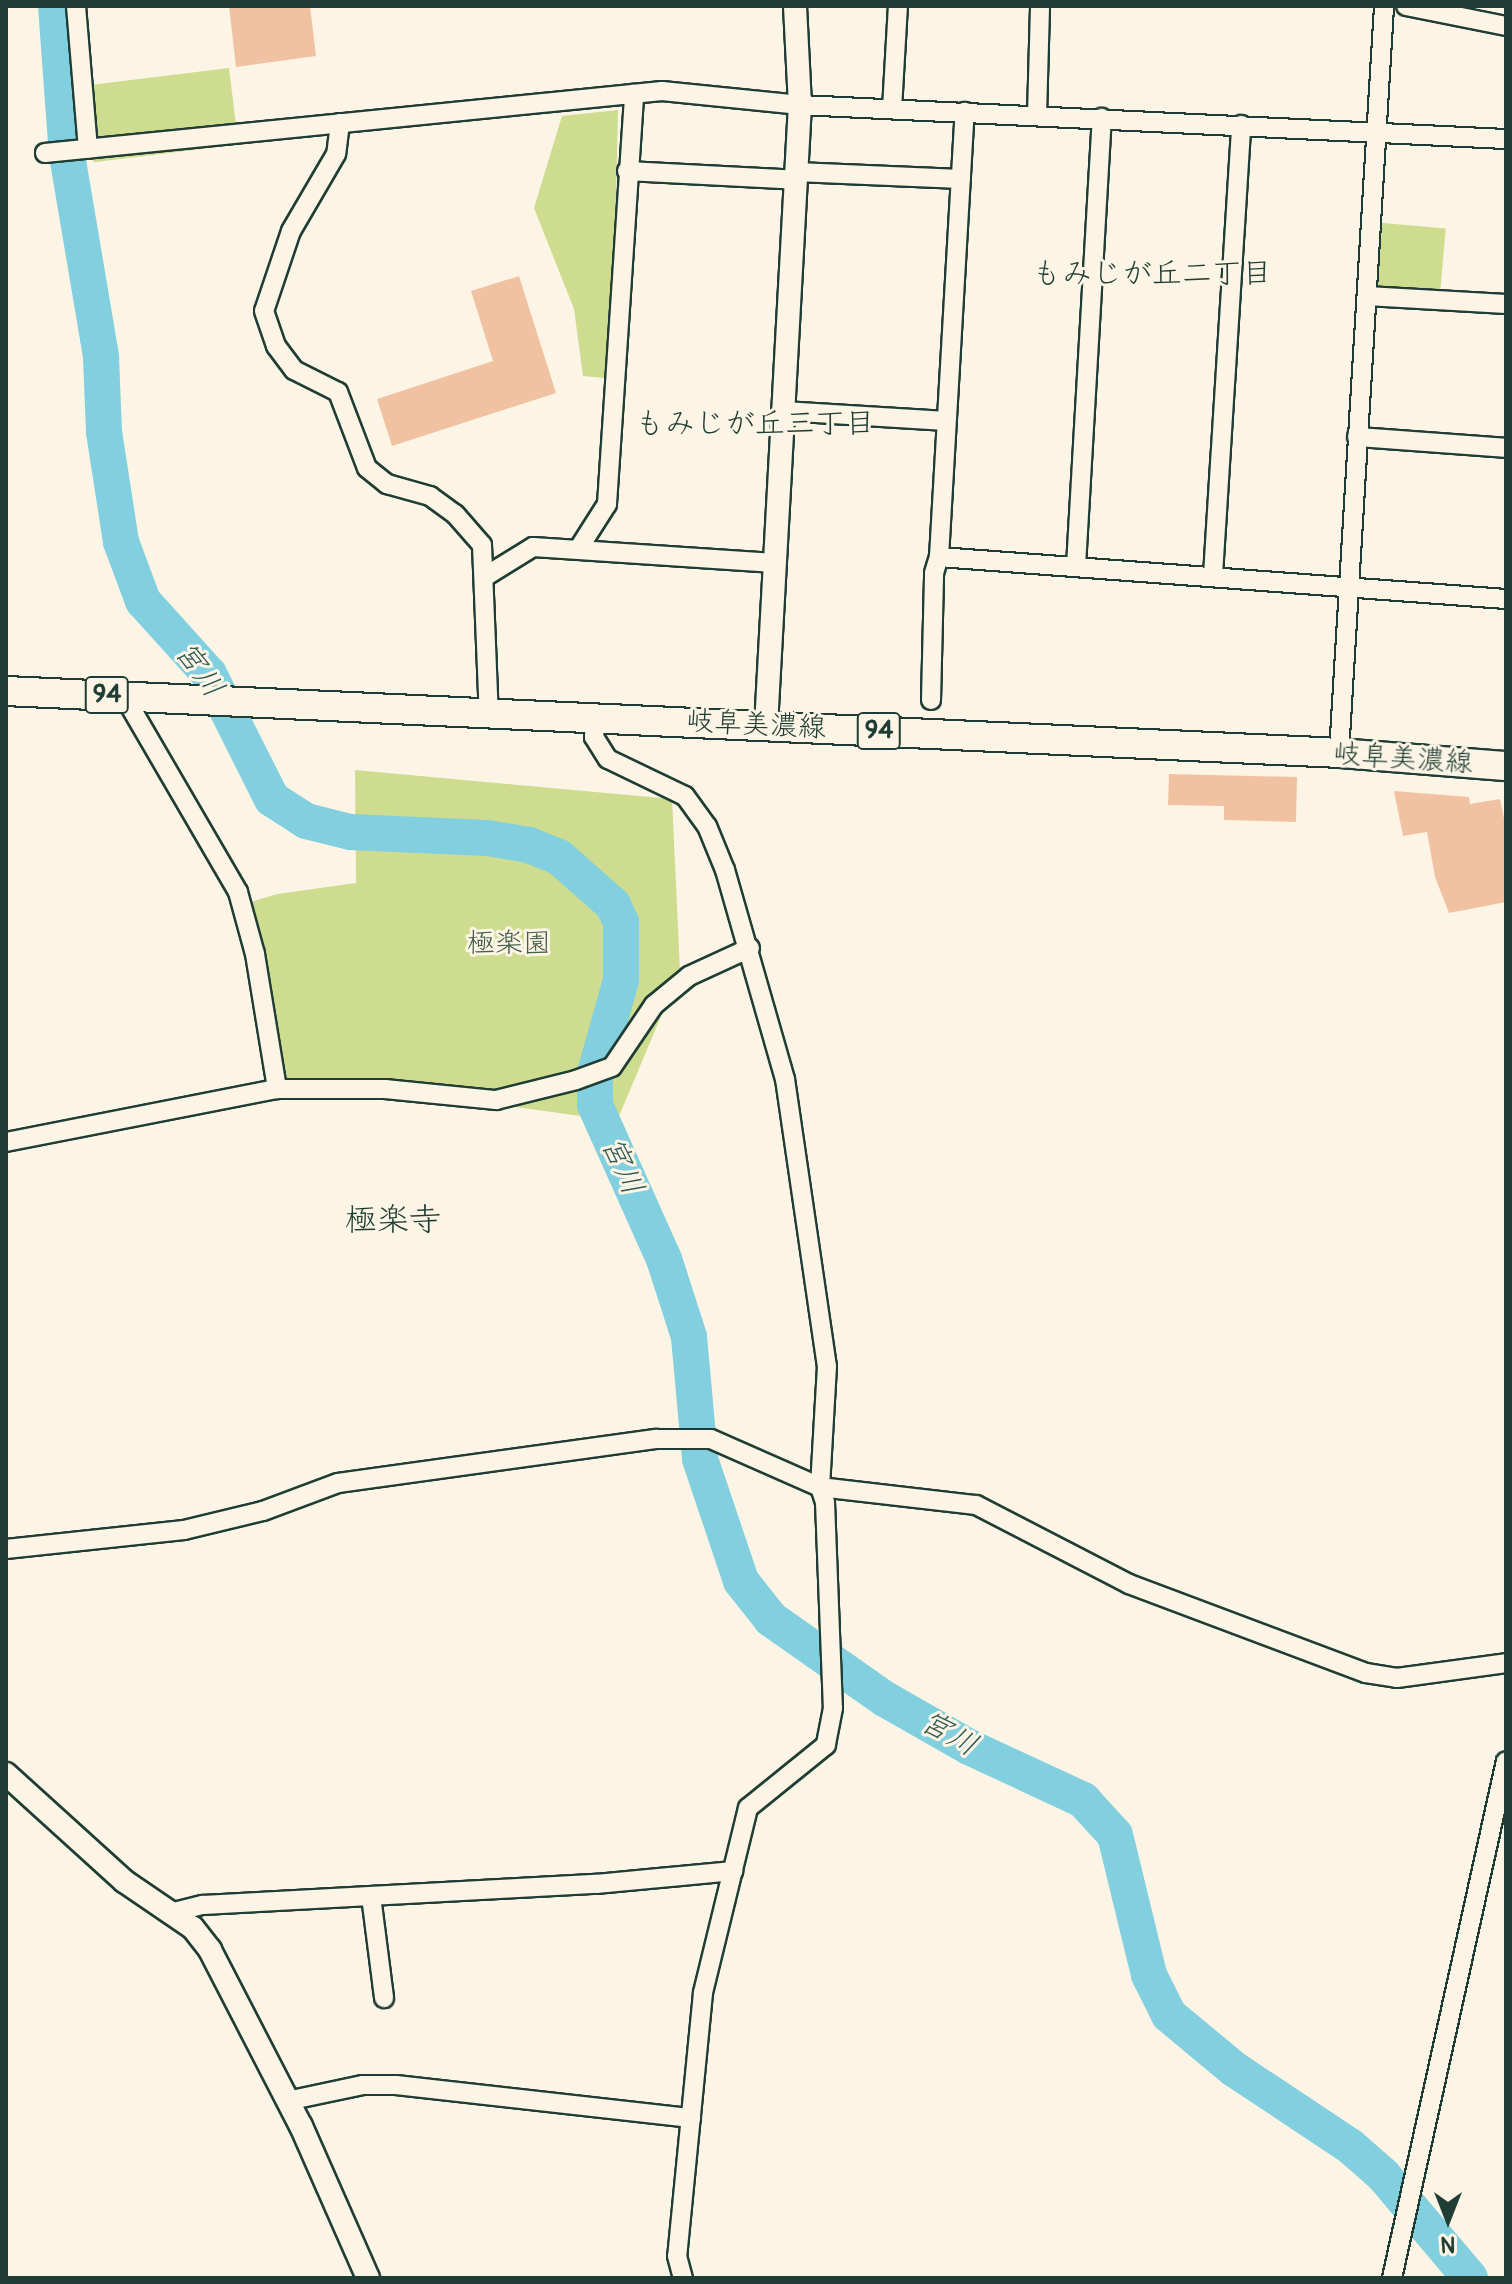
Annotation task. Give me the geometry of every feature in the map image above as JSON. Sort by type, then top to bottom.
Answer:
[{"type":"main road","name":"岐阜美濃線","points":[[6,691],[252,701],[489,717],[596,717],[1339,753],[1506,766]]},
{"type":"street","points":[[76,6],[83,148]]},
{"type":"street","points":[[766,726],[800,105],[795,6]]},
{"type":"street","points":[[892,109],[898,6]]},
{"type":"street","points":[[1037,115],[1040,6]]},
{"type":"street","points":[[1339,753],[1384,6]]},
{"type":"street","points":[[1406,6],[1506,26]]},
{"type":"street","points":[[45,153],[634,94],[684,92],[800,105],[1506,139]]},
{"type":"street","points":[[579,548],[607,504],[634,94]]},
{"type":"street","points":[[931,700],[934,573],[939,557],[965,112]]},
{"type":"street","points":[[1076,566],[1102,118]]},
{"type":"street","points":[[340,123],[336,154],[286,242],[264,311],[276,346],[294,370],[338,392],[367,468],[387,484],[430,496],[455,514],[482,545],[486,576],[489,717]]},
{"type":"street","points":[[1213,575],[1241,125]]},
{"type":"street","points":[[627,171],[961,179]]},
{"type":"street","points":[[1367,296],[1506,304]]},
{"type":"street","points":[[784,411],[946,421]]},
{"type":"street","points":[[1357,437],[1506,448]]},
{"type":"street","points":[[486,576],[533,547],[774,563]]},
{"type":"street","points":[[939,557],[1506,599]]},
{"type":"street","points":[[124,696],[238,892],[260,979],[277,1089]]},
{"type":"street","points":[[596,717],[594,737],[608,759],[685,796],[707,826],[750,948],[785,1079],[827,1366],[820,1487],[825,1502],[828,1679],[833,1708],[826,1745],[748,1808],[703,1993],[677,2256],[683,2278]]},
{"type":"street","points":[[6,1142],[277,1089],[396,1089],[496,1100],[576,1080],[612,1067],[654,1005],[689,976],[750,948]]},
{"type":"street","points":[[6,1549],[184,1530],[263,1511],[338,1483],[657,1439],[711,1439],[820,1487],[976,1505],[1129,1584],[1366,1673],[1397,1678],[1506,1663]]},
{"type":"street","points":[[1392,2278],[1506,1761]]},
{"type":"street","points":[[6,1774],[58,1825],[193,1928],[210,1950],[287,2101],[368,2278]]},
{"type":"street","points":[[170,1913],[203,1905],[596,1884],[733,1871]]},
{"type":"street","points":[[371,1896],[384,1998]]},
{"type":"street","points":[[287,2101],[352,2087],[396,2085],[691,2118]]},
{"type":"green space","points":[[229,68],[238,144],[93,162],[84,86]]},
{"type":"green space","points":[[618,110],[605,378],[583,376],[574,309],[534,208],[562,116]]},
{"type":"green space","points":[[1372,222],[1446,228],[1439,302],[1366,296]]},
{"type":"green space","name":"極楽園","points":[[355,770],[672,799],[680,971],[617,1121],[385,1089],[277,1089],[241,905],[277,894],[356,883]]},
{"type":"building","points":[[229,6],[310,6],[316,56],[236,67]]},
{"type":"building","points":[[519,276],[556,393],[392,446],[377,399],[493,361],[471,291]]},
{"type":"building","points":[[1169,774],[1297,777],[1296,822],[1224,820],[1224,806],[1168,805]]},
{"type":"building","points":[[1394,791],[1469,797],[1470,804],[1500,799],[1506,828],[1506,902],[1449,913],[1435,877],[1427,832],[1403,836]]},
{"type":"waterway","name":"宮川","points":[[56,6],[67,155],[101,357],[104,432],[121,542],[143,601],[209,674],[272,799],[306,821],[350,832],[487,838],[529,845],[559,857],[613,905],[621,922],[621,980],[595,1073],[595,1105],[664,1259],[689,1337],[700,1459],[741,1581],[771,1619],[885,1699],[969,1747],[1083,1800],[1115,1835],[1149,1975],[1169,2015],[1234,2069],[1350,2146],[1383,2175],[1470,2278]]},
{"type":"district","name":"もみじが丘二丁目","points":[[1152,274]]},
{"type":"district","name":"もみじが丘三丁目","points":[[755,424]]},
{"type":"district","name":"極楽寺","points":[[393,1220]]}]
